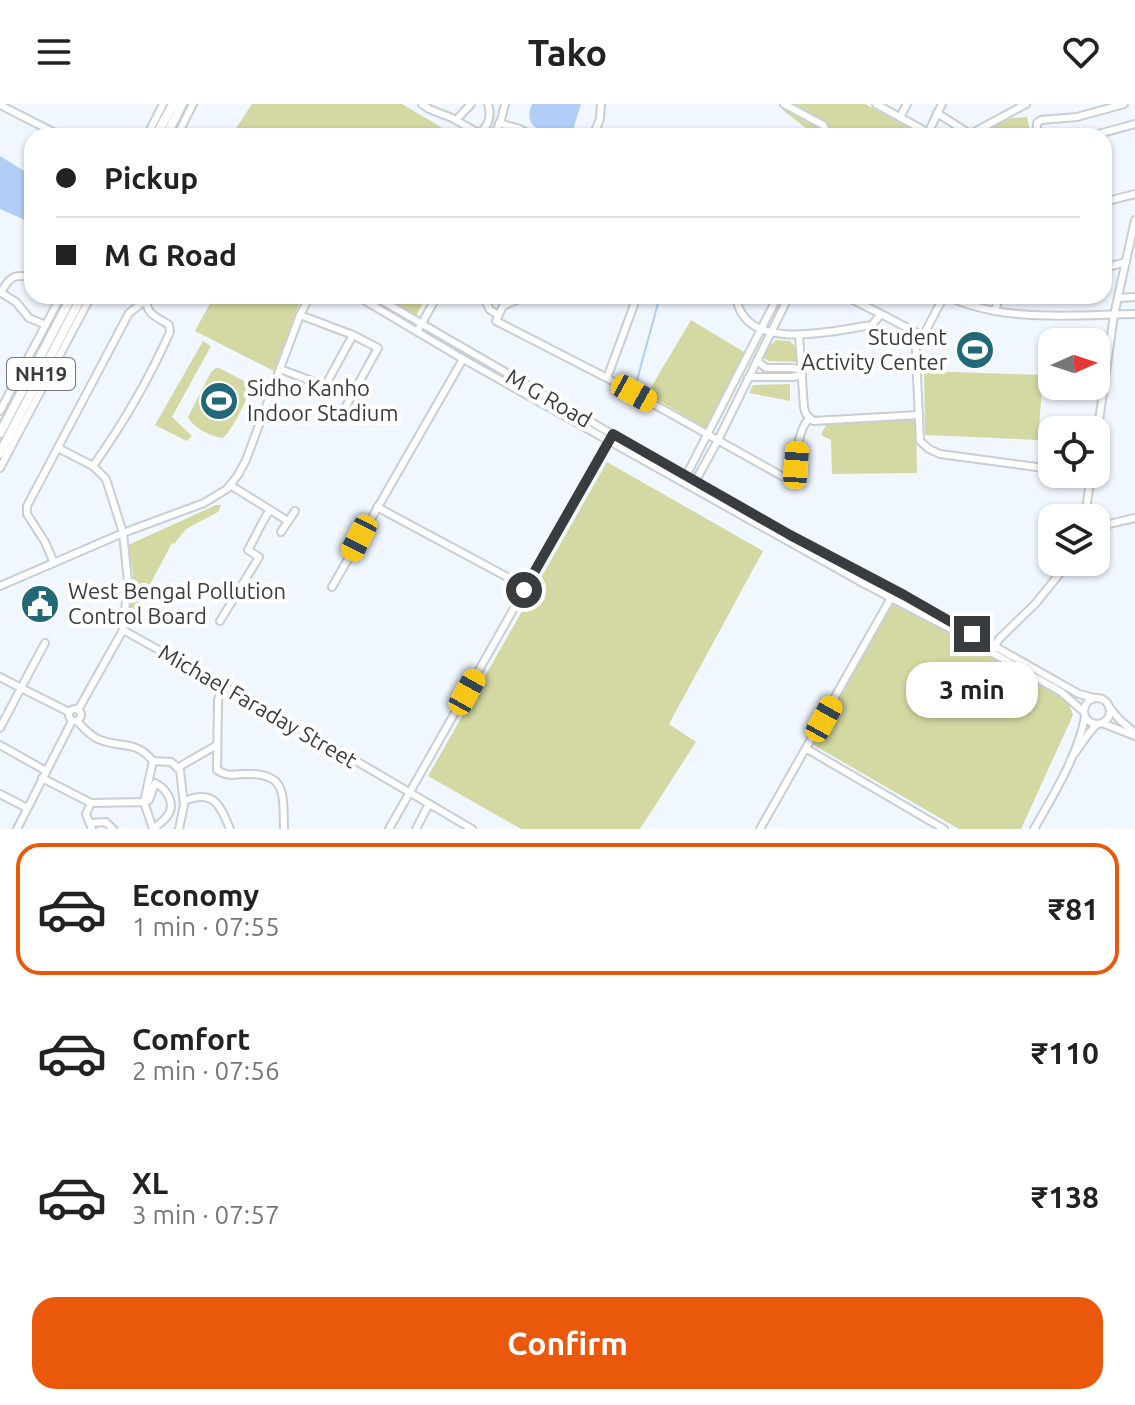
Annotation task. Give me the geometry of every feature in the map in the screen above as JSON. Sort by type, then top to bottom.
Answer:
[{"type":"highway","points":[[160,128],[173,104]]},
{"type":"highway","points":[[170,128],[182,104]]},
{"type":"highway","name":"NH19","points":[[0,433],[68,304]]},
{"type":"highway","name":"NH19","points":[[0,453],[78,304]]},
{"type":"street","points":[[151,128],[163,104]]},
{"type":"street","points":[[181,128],[193,104]]},
{"type":"street","points":[[422,104],[470,128]]},
{"type":"street","points":[[456,120],[471,104]]},
{"type":"street","points":[[486,128],[489,121],[488,104]]},
{"type":"street","points":[[497,128],[505,104]]},
{"type":"street","points":[[596,128],[601,104]]},
{"type":"street","points":[[784,104],[825,128]]},
{"type":"street","points":[[876,104],[920,128]]},
{"type":"street","points":[[900,117],[907,104]]},
{"type":"street","points":[[933,128],[942,104]]},
{"type":"street","points":[[981,128],[1026,104]]},
{"type":"street","points":[[1036,128],[1041,120],[1077,117],[1124,104]]},
{"type":"street","points":[[0,105],[14,107],[48,128]]},
{"type":"street","points":[[937,113],[958,128]]},
{"type":"street","points":[[499,123],[516,128]]},
{"type":"street","points":[[1112,130],[1135,124]]},
{"type":"street","points":[[1112,200],[1135,194]]},
{"type":"street","points":[[1100,416],[1114,315],[1135,221]]},
{"type":"street","points":[[1112,266],[1126,262]]},
{"type":"street","points":[[24,277],[8,280],[1,292],[16,302],[29,318],[46,325]]},
{"type":"street","points":[[1118,298],[1135,297]]},
{"type":"street","points":[[0,411],[57,304]]},
{"type":"street","points":[[0,468],[87,304]]},
{"type":"street","points":[[54,563],[27,510],[129,313],[141,304]]},
{"type":"street","points":[[93,466],[132,408],[170,332],[169,325],[149,313],[146,304]]},
{"type":"street","points":[[0,586],[123,533],[204,503],[230,485],[246,460],[306,304]]},
{"type":"street","points":[[370,304],[463,359],[611,437],[389,829]]},
{"type":"street","name":"M G Road","points":[[388,304],[684,479],[904,595],[1079,694],[1095,698]]},
{"type":"street","points":[[417,332],[433,304]]},
{"type":"street","points":[[487,304],[498,315]]},
{"type":"street","points":[[508,304],[503,306],[496,321],[607,378],[796,484],[797,447],[803,426],[809,418]]},
{"type":"street","points":[[607,378],[634,304]]},
{"type":"street","points":[[684,479],[774,304]]},
{"type":"street","points":[[777,304],[778,317]]},
{"type":"street","points":[[785,304],[694,484],[1061,692],[1090,722],[1135,734]]},
{"type":"street","points":[[861,304],[923,336],[941,304]]},
{"type":"street","points":[[970,304],[1014,314],[1135,314]]},
{"type":"street","points":[[995,310],[997,304]]},
{"type":"street","points":[[738,305],[749,322],[783,335],[799,336],[872,325],[881,314]]},
{"type":"street","points":[[300,315],[378,348],[340,417]]},
{"type":"street","points":[[915,332],[920,441],[940,454],[1038,467]]},
{"type":"street","points":[[280,369],[325,386],[353,335]]},
{"type":"street","points":[[799,336],[804,408],[813,421],[919,415]]},
{"type":"street","points":[[747,357],[750,375]]},
{"type":"street","points":[[332,587],[463,359]]},
{"type":"street","points":[[757,361],[764,372]]},
{"type":"street","points":[[742,366],[750,375]]},
{"type":"street","points":[[750,375],[793,368],[801,373]]},
{"type":"street","points":[[58,448],[93,466],[106,479],[123,533],[128,582],[123,630],[78,710]]},
{"type":"street","points":[[230,485],[288,521]]},
{"type":"street","points":[[377,507],[511,579],[524,590]]},
{"type":"street","points":[[220,621],[259,557],[248,550],[270,510]]},
{"type":"street","points":[[281,532],[295,511]]},
{"type":"street","points":[[1110,524],[1135,518]]},
{"type":"street","points":[[994,648],[1058,576]]},
{"type":"street","points":[[760,829],[891,598]]},
{"type":"street","name":"Michael Faraday Street","points":[[123,630],[411,793],[461,826],[472,829]]},
{"type":"street","points":[[0,728],[45,643]]},
{"type":"street","points":[[0,677],[69,712]]},
{"type":"street","points":[[222,686],[218,700],[217,770],[225,775],[267,775],[276,781],[283,801],[284,829]]},
{"type":"street","points":[[1034,829],[1071,759],[1087,701],[1104,699],[1135,734]]},
{"type":"street","points":[[1071,759],[1108,717],[1109,707]]},
{"type":"street","points":[[69,712],[78,710]]},
{"type":"street","points":[[17,829],[44,774],[81,715],[78,710]]},
{"type":"street","points":[[69,712],[69,717],[95,738],[132,745],[153,761],[171,762],[180,770],[184,801],[179,829]]},
{"type":"street","points":[[0,745],[91,803],[144,802],[149,800],[155,783],[164,787],[169,794],[169,813],[153,829],[144,802],[153,761]]},
{"type":"street","points":[[177,768],[217,745]]},
{"type":"street","points":[[807,749],[944,829]]},
{"type":"street","points":[[0,794],[27,808]]},
{"type":"street","points":[[184,801],[195,796],[206,796],[218,803],[230,829]]},
{"type":"street","points":[[91,803],[86,814],[92,826],[106,822],[113,829]]},
{"type":"street","points":[[416,829],[429,804]]},
{"type":"green space","points":[[252,104],[402,104],[442,128],[236,128]]},
{"type":"green space","points":[[780,104],[865,104],[910,128],[806,128]]},
{"type":"green space","points":[[1027,117],[1029,128],[991,128],[1011,118]]},
{"type":"green space","points":[[210,304],[299,304],[274,371],[195,331]]},
{"type":"green space","points":[[394,304],[423,304],[416,316]]},
{"type":"green space","points":[[691,320],[744,352],[706,428],[647,394]]},
{"type":"green space","points":[[776,340],[790,341],[798,350],[798,362],[763,358],[766,349]]},
{"type":"green space","points":[[203,341],[211,346],[172,417],[192,436],[187,441],[155,425]]},
{"type":"green space","points":[[216,368],[250,386],[240,414],[223,438],[202,431],[188,417]]},
{"type":"green space","points":[[924,371],[1038,375],[1038,400],[1041,400],[1038,440],[925,435]]},
{"type":"green space","points":[[790,384],[790,401],[749,393],[753,385]]},
{"type":"green space","points":[[916,418],[917,473],[832,474],[831,440],[821,435],[827,423]]},
{"type":"green space","points":[[607,462],[763,551],[669,724],[696,742],[640,829],[521,829],[428,776]]},
{"type":"green space","points":[[221,505],[218,512],[186,529],[172,543],[130,622],[133,573],[128,545]]},
{"type":"green space","points":[[893,600],[1066,696],[1073,715],[1021,829],[959,829],[810,743]]},
{"type":"water","points":[[532,104],[581,104],[574,128],[537,128],[530,120]]},
{"type":"water","points":[[0,156],[24,171],[24,220],[0,209]]},
{"type":"waterway","points":[[634,391],[658,304]]},
{"type":"place","name":"Student Activity Center","points":[[975,350]]},
{"type":"place","name":"Sidho Kanho Indoor Stadium","points":[[219,401]]},
{"type":"place","name":"West Bengal Pollution Control Board","points":[[40,604]]},
{"type":"route","points":[[524,590],[613,434],[972,634]]}]
